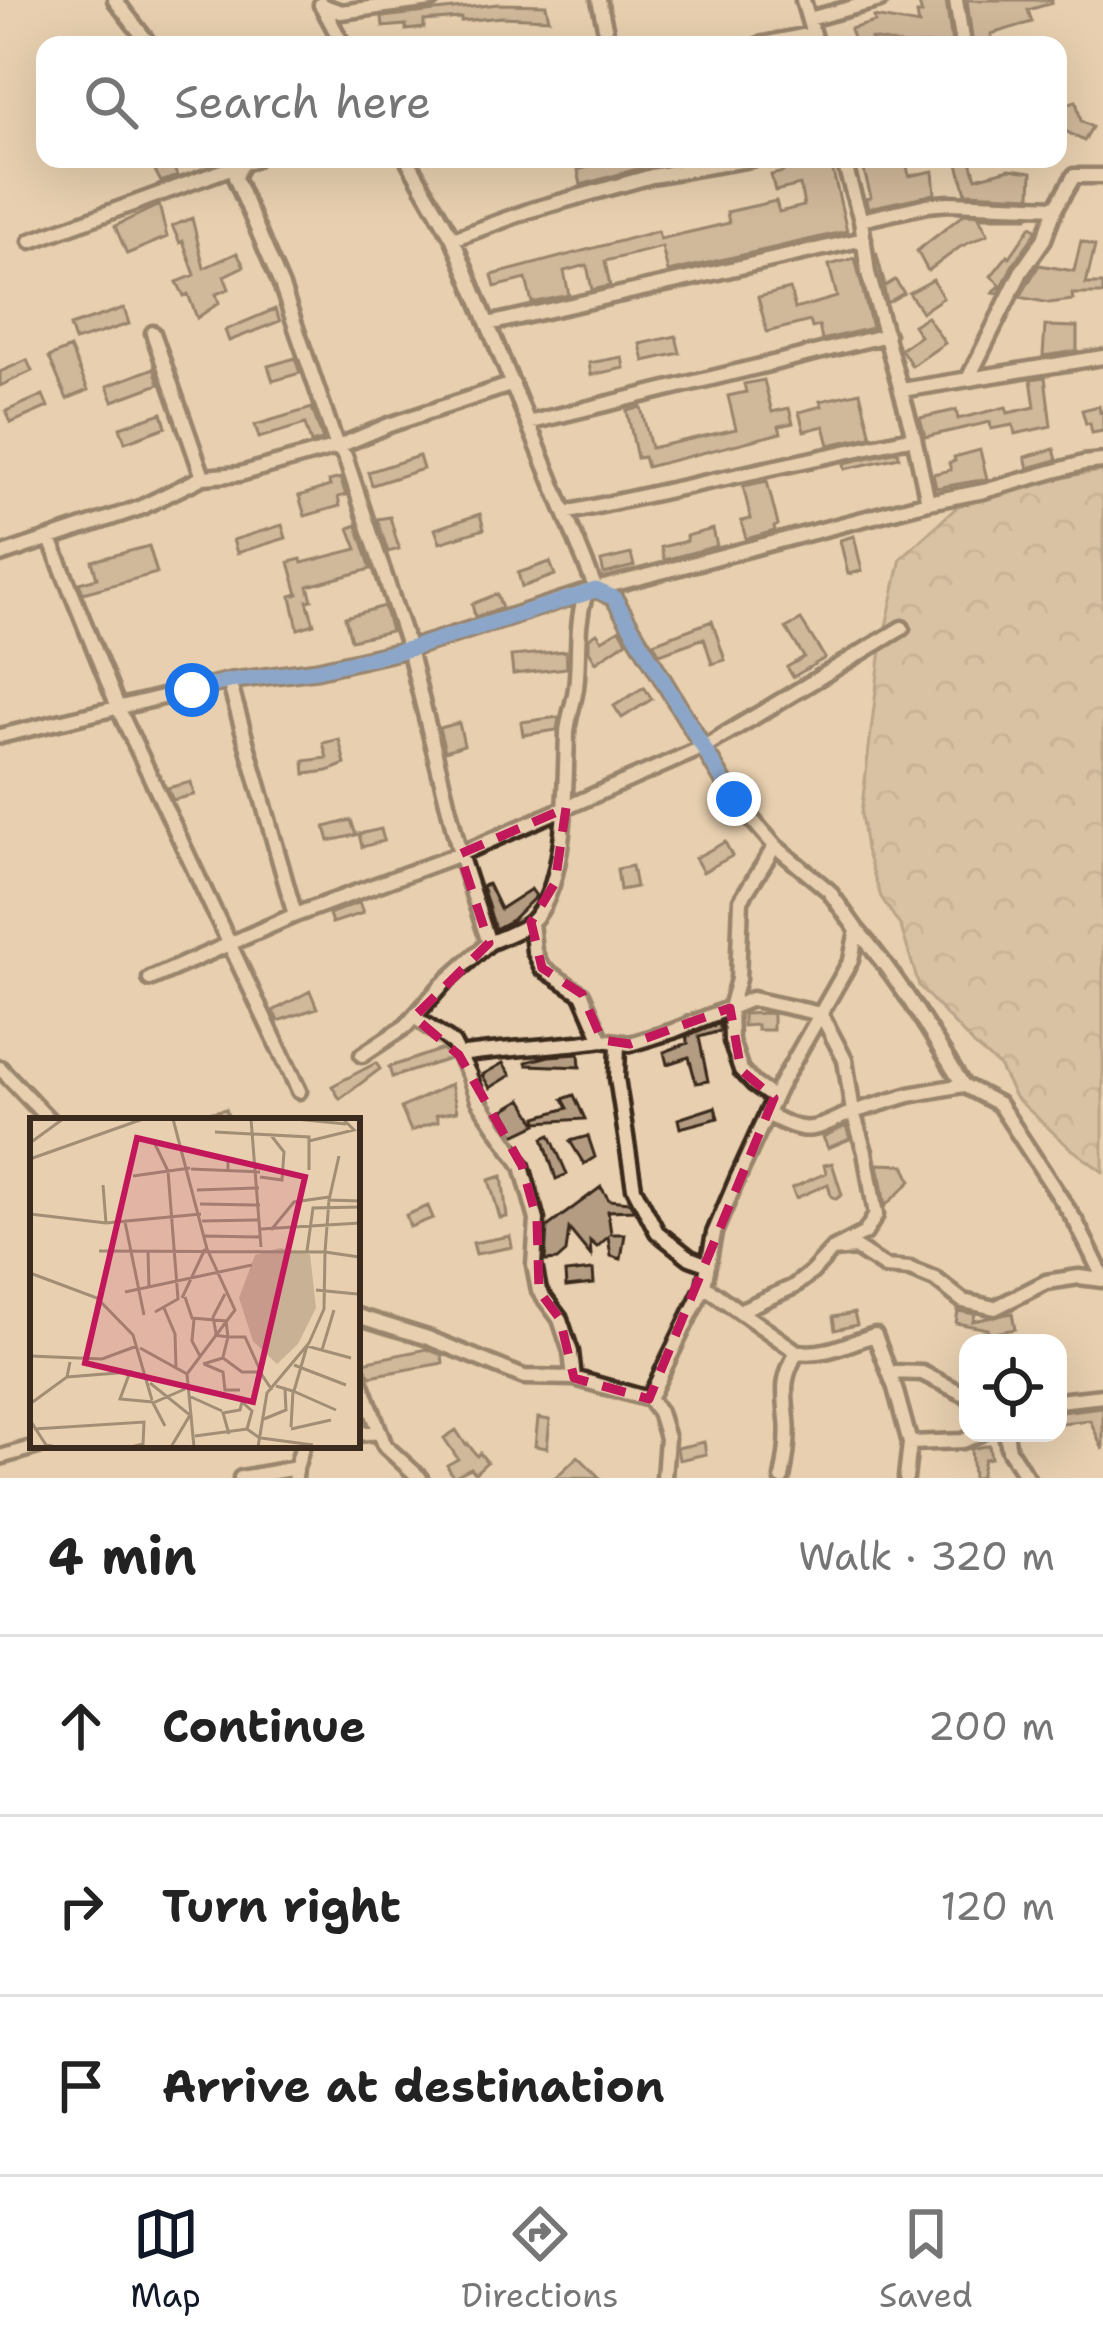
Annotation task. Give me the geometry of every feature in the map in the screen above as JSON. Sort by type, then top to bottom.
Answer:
[{"type":"street","points":[[115,0],[143,36]]},
{"type":"street","points":[[320,3],[341,11],[431,0]]},
{"type":"street","points":[[599,0],[607,36]]},
{"type":"street","points":[[803,0],[814,36]]},
{"type":"street","points":[[809,19],[880,0]]},
{"type":"street","points":[[956,0],[962,36]]},
{"type":"street","points":[[320,3],[338,36]]},
{"type":"street","points":[[31,241],[226,168]]},
{"type":"street","points":[[241,168],[235,177],[282,286],[337,447],[345,455],[409,649],[460,854],[489,943]]},
{"type":"street","points":[[362,1055],[406,1026],[489,943],[531,922],[555,883],[566,808],[567,728],[576,688],[578,619],[590,592],[565,513],[488,324],[452,239],[412,168]]},
{"type":"street","points":[[452,239],[531,210],[652,176],[699,168]]},
{"type":"street","points":[[846,168],[928,502]]},
{"type":"street","points":[[968,379],[1074,176],[1103,176]]},
{"type":"street","points":[[861,220],[950,203],[1056,207]]},
{"type":"street","points":[[488,324],[864,239]]},
{"type":"street","points":[[153,333],[203,477]]},
{"type":"street","points":[[528,423],[887,335]]},
{"type":"street","points":[[902,390],[1103,357]]},
{"type":"street","points":[[0,555],[140,508],[203,477],[240,474],[337,447],[389,424],[513,384]]},
{"type":"street","points":[[565,513],[914,437]]},
{"type":"street","points":[[0,736],[229,681],[317,670],[409,649],[590,592],[1103,461]]},
{"type":"street","points":[[50,539],[119,709],[299,1091]]},
{"type":"street","points":[[590,592],[614,598],[734,799],[775,846],[829,891],[875,950],[963,1085],[999,1104],[1076,1222],[1103,1279],[1046,1282],[995,1308],[963,1301],[935,1280],[910,1269],[885,1267],[856,1248],[832,1250]]},
{"type":"street","points":[[150,979],[227,942],[460,854],[704,747],[902,628]]},
{"type":"street","points":[[229,681],[295,915]]},
{"type":"street","points":[[774,1098],[741,1070],[731,1041],[730,1008],[738,979],[741,900],[775,846]]},
{"type":"street","points":[[531,922],[534,951],[542,968],[582,994],[602,1040]]},
{"type":"street","points":[[650,1399],[704,1286],[714,1233],[774,1098],[851,960],[856,930]]},
{"type":"street","points":[[459,1055],[602,1040],[630,1044],[752,1000],[821,1014]]},
{"type":"street","points":[[739,1311],[793,1287],[832,1250],[865,1233],[876,1215],[845,1060],[821,1014]]},
{"type":"street","points":[[414,1017],[453,1043],[478,1100],[522,1166],[537,1220],[534,1264],[539,1291],[560,1319],[574,1378]]},
{"type":"street","points":[[618,1042],[617,1078],[634,1188],[657,1232],[690,1258],[708,1265]]},
{"type":"street","points":[[0,1068],[47,1118]]},
{"type":"street","points":[[767,1114],[790,1126],[814,1130],[909,1095],[963,1085]]},
{"type":"street","points":[[704,1286],[797,1352],[839,1350],[875,1335],[910,1443],[906,1478]]},
{"type":"street","points":[[360,1317],[428,1338],[524,1377],[574,1378],[650,1399],[667,1438],[664,1478]]},
{"type":"street","points":[[782,1478],[787,1445],[786,1373],[797,1352]]},
{"type":"street","points":[[889,1372],[922,1373],[959,1392]]},
{"type":"street","points":[[360,1379],[385,1446],[420,1478]]},
{"type":"street","points":[[1067,1400],[1103,1396]]},
{"type":"street","points":[[360,1434],[380,1432]]},
{"type":"street","points":[[910,1443],[959,1441]]},
{"type":"street","points":[[1008,1442],[1028,1478]]},
{"type":"street","points":[[0,1456],[31,1448]]},
{"type":"street","points":[[241,1478],[296,1473]]},
{"type":"highlighted area","points":[[566,808],[555,883],[531,922],[542,968],[582,994],[602,1040],[630,1044],[730,1008],[741,1070],[774,1098],[649,1399],[574,1378],[560,1319],[539,1291],[537,1220],[522,1166],[459,1055],[414,1017],[489,943],[460,854]]},
{"type":"green space","points":[[1103,471],[1103,1172],[1015,1097],[999,1066],[919,986],[901,927],[881,897],[861,814],[881,649],[901,558],[958,506],[1048,479]]},
{"type":"building","points":[[918,0],[946,0],[951,36],[852,36],[850,29],[875,22],[874,17],[919,25],[917,14],[922,14]]},
{"type":"building","points":[[967,0],[1052,0],[1028,10],[1032,22],[991,36],[972,36]]},
{"type":"building","points":[[498,4],[546,5],[549,19],[461,18],[424,21],[424,28],[383,27],[382,17]]},
{"type":"building","points":[[1076,101],[1081,121],[1092,127],[1084,141],[1067,132],[1067,104]]},
{"type":"building","points":[[154,168],[174,168],[177,176],[161,182]]},
{"type":"building","points":[[585,168],[641,168],[581,185],[578,170]]},
{"type":"building","points":[[782,168],[832,168],[847,231],[668,272],[662,247],[605,261],[610,286],[592,290],[587,265],[564,271],[569,295],[532,303],[526,279],[495,287],[492,275],[658,231],[660,239],[729,223],[727,212],[776,201],[779,212],[804,206],[800,185],[775,191],[771,175],[783,172]]},
{"type":"building","points":[[863,168],[907,168],[909,176],[933,171],[935,194],[868,208],[866,199],[871,197]]},
{"type":"building","points":[[959,168],[973,168],[976,178],[1010,169],[1032,172],[1031,196],[966,193]]},
{"type":"building","points":[[159,205],[167,237],[127,254],[115,226]]},
{"type":"building","points":[[964,214],[1029,217],[979,217],[988,234],[960,247],[928,271],[917,251]]},
{"type":"building","points":[[192,218],[204,268],[237,253],[244,266],[224,276],[229,289],[216,294],[219,303],[197,318],[188,294],[184,296],[177,282],[195,275],[172,226]]},
{"type":"building","points":[[1031,226],[1035,234],[999,293],[993,292],[1001,285],[991,276]]},
{"type":"building","points":[[1081,241],[1095,246],[1086,284],[1103,284],[1103,294],[1072,294],[1073,300],[1049,303],[1020,297],[1039,265],[1074,271]]},
{"type":"building","points":[[876,252],[885,286],[895,280],[904,293],[887,303]]},
{"type":"building","points":[[855,258],[872,328],[822,340],[819,326],[812,328],[810,321],[767,332],[758,297],[790,289],[795,309],[837,297],[829,265]]},
{"type":"building","points":[[933,280],[943,298],[922,312],[909,293]]},
{"type":"building","points":[[124,308],[129,324],[75,341],[70,326]]},
{"type":"building","points":[[275,309],[280,321],[229,341],[225,330]]},
{"type":"building","points":[[927,317],[945,343],[912,366],[901,349],[920,336],[913,325]]},
{"type":"building","points":[[1045,326],[1077,327],[1077,351],[1043,356]]},
{"type":"building","points":[[676,336],[680,353],[644,361],[640,344]]},
{"type":"building","points":[[70,348],[88,390],[67,399],[49,357]]},
{"type":"building","points":[[622,357],[624,368],[591,375],[589,363]]},
{"type":"building","points":[[295,358],[300,373],[273,381],[268,366]]},
{"type":"building","points":[[27,360],[32,371],[0,386],[0,372]]},
{"type":"building","points":[[154,368],[159,384],[113,401],[107,386]]},
{"type":"building","points":[[1045,377],[1051,426],[1015,434],[1013,425],[991,429],[990,422],[925,437],[920,418],[956,410],[958,419],[1006,407],[1008,413],[1035,407],[1031,379]]},
{"type":"building","points":[[764,380],[772,412],[789,408],[793,423],[779,426],[781,433],[647,467],[644,457],[637,458],[627,411],[641,407],[651,448],[736,429],[728,396],[746,392],[744,384]]},
{"type":"building","points":[[860,392],[871,436],[829,445],[824,426],[804,431],[799,412],[822,406],[820,401]]},
{"type":"building","points":[[43,395],[48,407],[11,423],[6,411]]},
{"type":"building","points":[[1099,406],[1103,431],[1092,433],[1082,410]]},
{"type":"building","points":[[312,408],[323,440],[311,443],[305,424],[259,438],[255,425]]},
{"type":"building","points":[[162,413],[166,427],[125,442],[120,427]]},
{"type":"building","points":[[1054,449],[1057,460],[1028,468],[1025,457]]},
{"type":"building","points":[[980,450],[987,479],[936,488],[933,474],[951,470],[954,457]]},
{"type":"building","points":[[898,451],[899,457],[845,469],[844,463]]},
{"type":"building","points":[[419,456],[423,469],[372,485],[368,472]]},
{"type":"building","points":[[340,478],[346,495],[338,497],[340,506],[305,516],[299,496]]},
{"type":"building","points":[[767,481],[778,525],[775,531],[746,539],[741,521],[751,519],[743,486]]},
{"type":"building","points":[[480,514],[484,529],[440,543],[435,529]]},
{"type":"building","points":[[390,517],[399,549],[388,552],[377,519]]},
{"type":"building","points":[[282,525],[286,538],[237,553],[233,540]]},
{"type":"building","points":[[357,525],[371,569],[308,586],[314,624],[298,629],[291,596],[298,594],[289,562],[357,549],[349,528]]},
{"type":"building","points":[[713,529],[717,546],[664,560],[661,547]]},
{"type":"building","points":[[854,536],[862,571],[848,574],[840,540]]},
{"type":"building","points":[[149,546],[157,573],[83,593],[79,583],[97,578],[92,561]]},
{"type":"building","points":[[631,554],[634,566],[604,574],[601,561]]},
{"type":"building","points":[[550,562],[555,575],[522,587],[518,573]]},
{"type":"building","points":[[497,594],[502,608],[475,617],[472,604]]},
{"type":"building","points":[[384,606],[391,631],[351,640],[345,617]]},
{"type":"building","points":[[801,620],[825,658],[793,677],[787,667],[804,657],[786,628]]},
{"type":"building","points":[[712,621],[725,660],[712,664],[704,638],[660,654],[653,643]]},
{"type":"building","points":[[620,629],[627,641],[596,662],[589,651],[589,638],[597,633],[602,640]]},
{"type":"building","points":[[566,651],[567,668],[513,674],[511,656]]},
{"type":"building","points":[[644,687],[652,699],[622,718],[614,706]]},
{"type":"building","points":[[559,717],[557,730],[523,735],[521,722]]},
{"type":"building","points":[[459,723],[464,745],[445,751],[439,728]]},
{"type":"building","points":[[339,739],[345,764],[305,774],[304,761],[327,758],[323,743]]},
{"type":"building","points":[[191,782],[194,795],[173,800],[167,788]]},
{"type":"building","points":[[351,820],[356,835],[329,841],[325,827]]},
{"type":"building","points":[[381,829],[384,841],[362,847],[359,834]]},
{"type":"building","points":[[725,842],[732,856],[703,872],[695,858]]},
{"type":"building","points":[[632,866],[636,887],[620,890],[617,869]]},
{"type":"building","points":[[488,884],[500,909],[531,889],[536,896],[512,920],[495,929],[482,886]]},
{"type":"building","points":[[359,902],[363,913],[332,923],[329,914]]},
{"type":"building","points":[[310,991],[317,1008],[278,1021],[273,1011]]},
{"type":"building","points":[[743,1014],[773,1014],[773,1030],[743,1026]]},
{"type":"building","points":[[720,1023],[720,1031],[699,1037],[708,1081],[696,1083],[689,1057],[667,1064],[664,1052]]},
{"type":"building","points":[[443,1049],[450,1059],[392,1077],[389,1067]]},
{"type":"building","points":[[579,1054],[580,1067],[526,1062],[549,1056]]},
{"type":"building","points":[[376,1063],[380,1069],[340,1099],[332,1086]]},
{"type":"building","points":[[503,1063],[511,1075],[490,1088],[482,1075]]},
{"type":"building","points":[[451,1084],[457,1111],[436,1115],[438,1121],[411,1131],[401,1108]]},
{"type":"building","points":[[574,1095],[585,1119],[538,1122],[537,1117],[568,1108],[563,1099]]},
{"type":"building","points":[[522,1099],[537,1124],[514,1135],[504,1110]]},
{"type":"building","points":[[715,1107],[718,1118],[680,1128],[678,1119]]},
{"type":"building","points":[[226,1109],[228,1118],[194,1118]]},
{"type":"building","points":[[846,1126],[850,1139],[828,1148],[823,1137]]},
{"type":"building","points":[[550,1135],[567,1174],[556,1179],[543,1138]]},
{"type":"building","points":[[588,1136],[595,1157],[584,1164],[570,1141]]},
{"type":"building","points":[[832,1163],[842,1195],[831,1196],[828,1184],[796,1198],[792,1188],[826,1173],[824,1165]]},
{"type":"building","points":[[878,1164],[904,1165],[911,1181],[885,1206]]},
{"type":"building","points":[[502,1176],[507,1217],[500,1218],[489,1180]]},
{"type":"building","points":[[601,1187],[609,1200],[629,1202],[634,1210],[608,1211],[611,1234],[625,1234],[621,1259],[611,1256],[608,1237],[597,1247],[590,1241],[591,1256],[569,1229],[566,1252],[557,1260],[545,1261],[547,1227]]},
{"type":"building","points":[[428,1206],[433,1218],[410,1227],[406,1215]]},
{"type":"building","points":[[510,1236],[512,1247],[476,1254],[473,1243]]},
{"type":"building","points":[[593,1270],[594,1284],[566,1287],[565,1273]]},
{"type":"building","points":[[958,1311],[975,1314],[973,1321],[1012,1313],[1015,1329],[989,1334],[988,1329],[956,1323]]},
{"type":"building","points":[[854,1313],[857,1325],[835,1330],[833,1317]]},
{"type":"building","points":[[427,1349],[442,1355],[443,1363],[370,1376],[363,1362]]},
{"type":"building","points":[[1103,1407],[1103,1450],[1090,1420],[1067,1422],[1067,1411]]},
{"type":"building","points":[[538,1418],[550,1420],[547,1448],[535,1446]]},
{"type":"building","points":[[456,1430],[487,1462],[475,1473],[471,1468],[453,1477],[447,1465],[458,1459],[444,1438]]},
{"type":"building","points":[[704,1442],[706,1454],[679,1460],[677,1448]]},
{"type":"building","points":[[989,1445],[991,1458],[984,1459],[980,1478],[973,1478],[971,1449]]},
{"type":"building","points":[[578,1456],[600,1478],[555,1478],[571,1463]]},
{"type":"route","points":[[192,690],[409,649],[596,590],[614,598],[734,799]]}]
